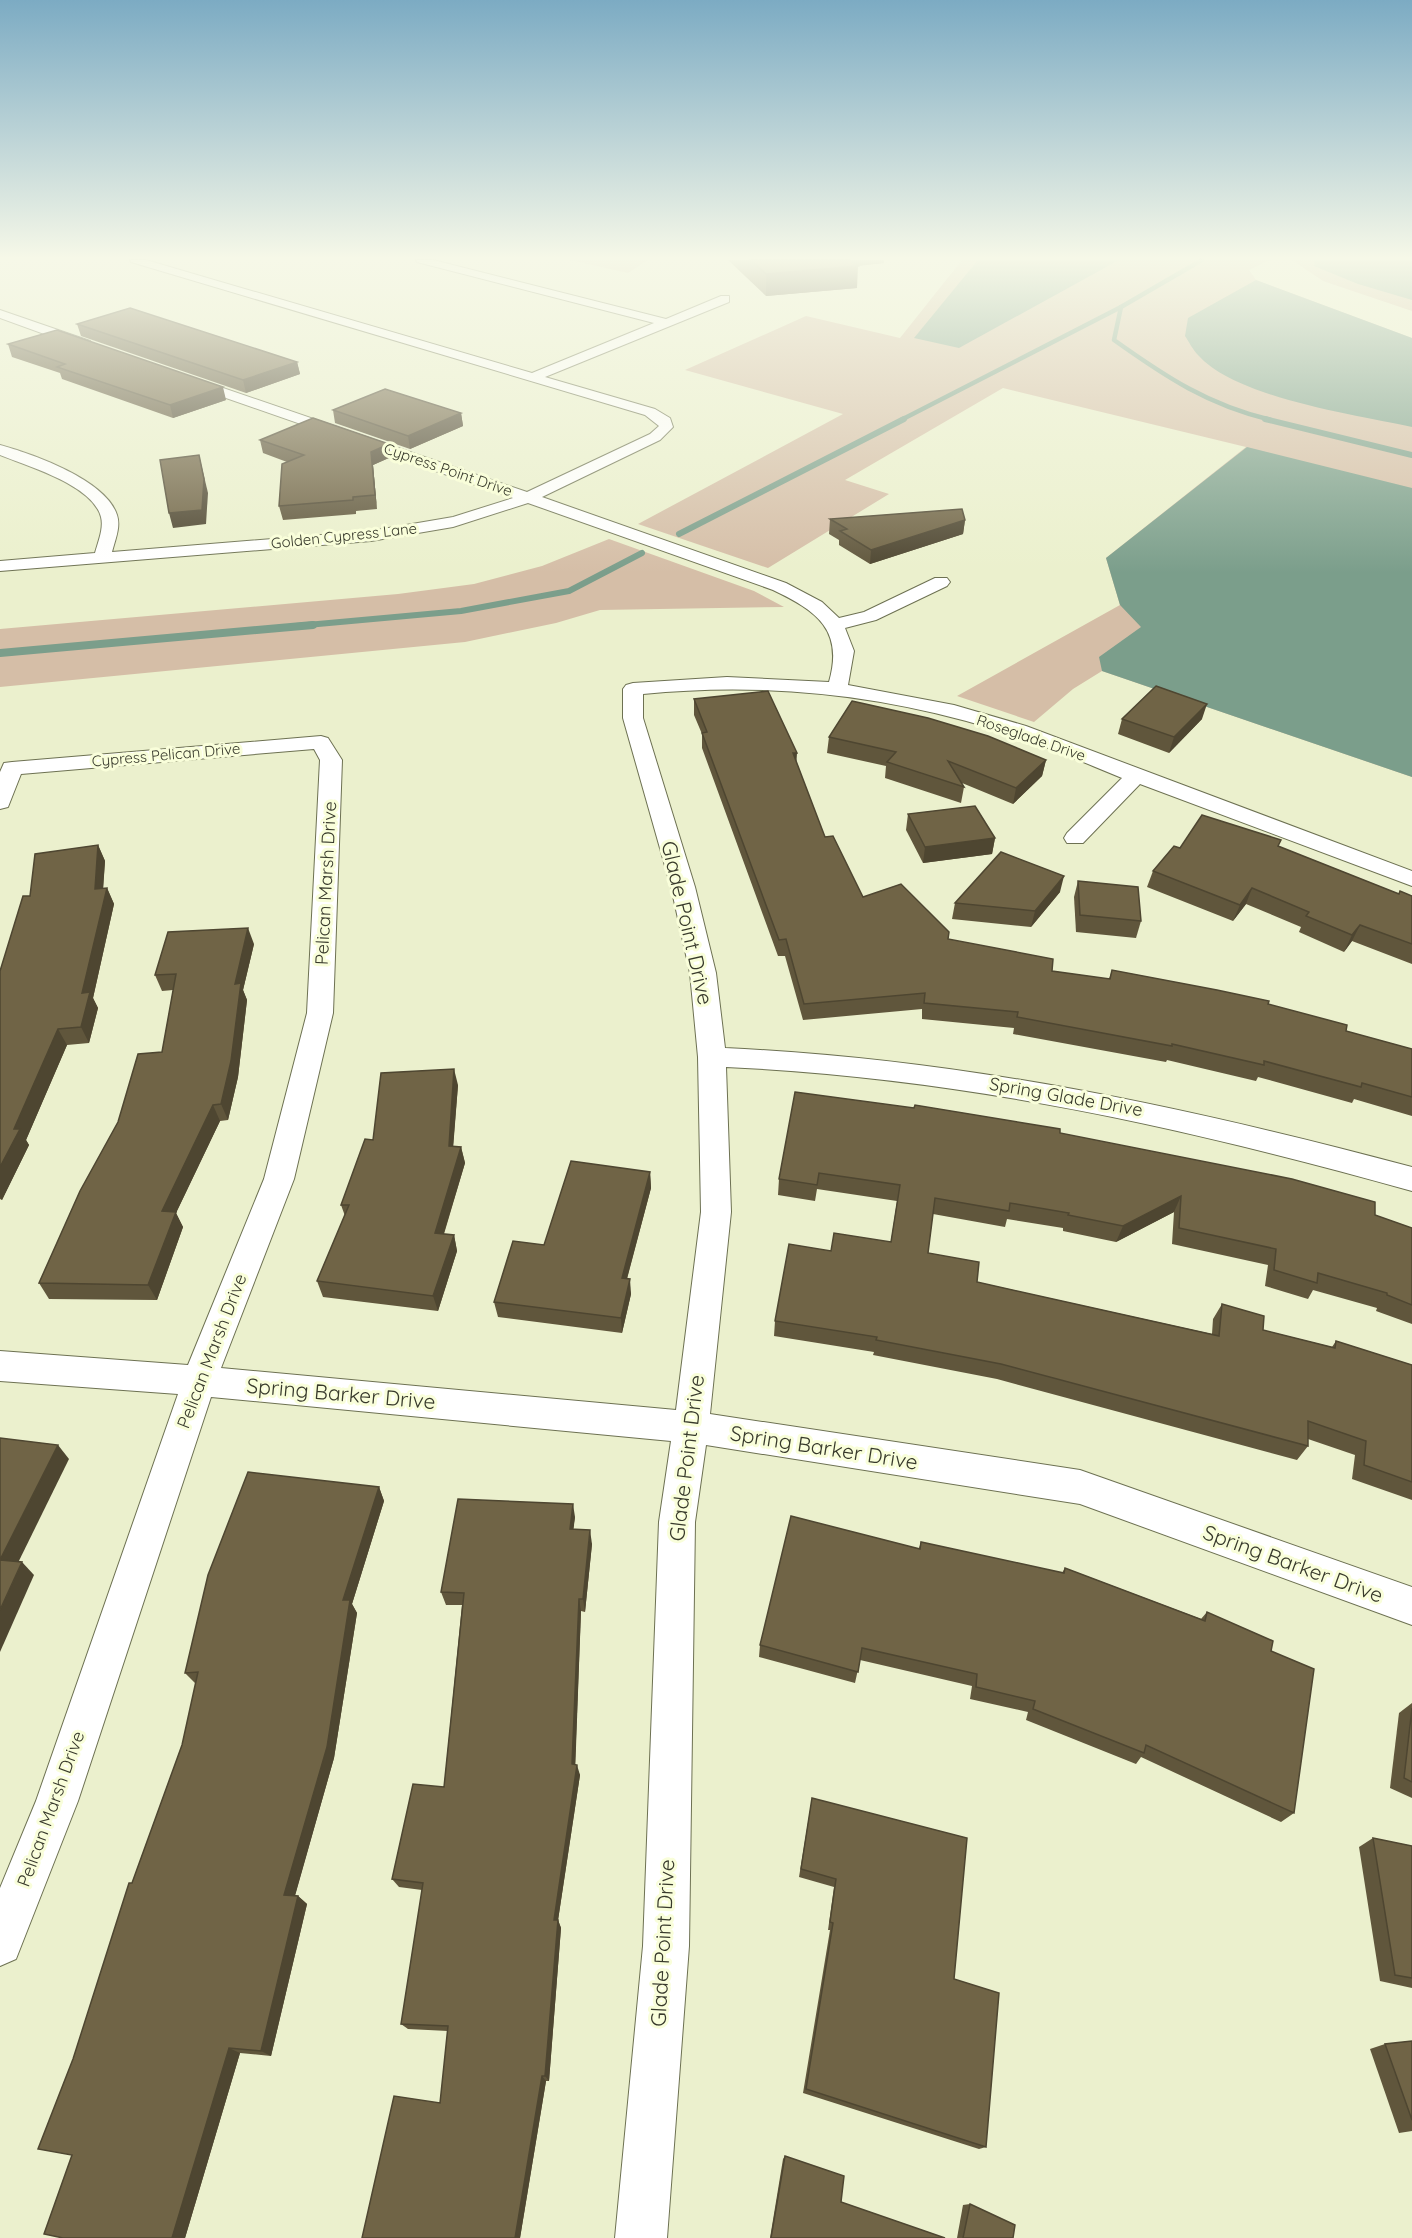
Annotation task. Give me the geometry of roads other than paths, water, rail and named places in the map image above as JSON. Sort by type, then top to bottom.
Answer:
[{"type":"street","points":[[490,364],[533,377],[564,364]]},
{"type":"street","name":"Cypress Point Drive","points":[[168,373],[788,590],[819,608],[835,625]]},
{"type":"street","name":"Golden Cypress Lane","points":[[0,566],[398,532],[477,516],[527,498],[655,437],[666,427],[665,421],[650,412],[533,377]]},
{"type":"street","points":[[0,450],[83,486],[101,498],[109,513],[110,523],[102,558]]},
{"type":"street","points":[[837,688],[844,649],[835,625],[870,616],[941,582]]},
{"type":"street","name":"Roseglade Drive","points":[[633,689],[691,681],[756,681],[837,688],[913,701],[1002,725],[1412,879]]},
{"type":"street","name":"Glade Point Drive","points":[[633,689],[633,718],[683,887],[703,973],[712,1057],[716,1212],[691,1428],[677,1522],[666,1946],[641,2238]]},
{"type":"street","name":"Cypress Pelican Drive","points":[[0,802],[12,768],[321,742]]},
{"type":"street","name":"Pelican Marsh Drive","points":[[0,1943],[57,1801],[199,1381],[279,1179],[320,1013],[332,780],[331,760],[321,742]]},
{"type":"street","points":[[1075,838],[1136,776]]},
{"type":"street","name":"Spring Glade Drive","points":[[712,1057],[792,1059],[938,1075],[1115,1104],[1268,1138],[1412,1179]]},
{"type":"street","name":"Spring Barker Drive","points":[[0,1366],[199,1381],[691,1428],[1080,1487],[1412,1606]]},
{"type":"waterway","points":[[901,420],[1009,364]]},
{"type":"waterway","points":[[1150,364],[1207,398],[1248,414],[1271,420]]},
{"type":"waterway","points":[[679,534],[904,419]]},
{"type":"waterway","points":[[1265,419],[1412,455]]},
{"type":"waterway","points":[[296,626],[461,611],[569,591],[642,553]]},
{"type":"waterway","points":[[0,653],[313,625]]}]
